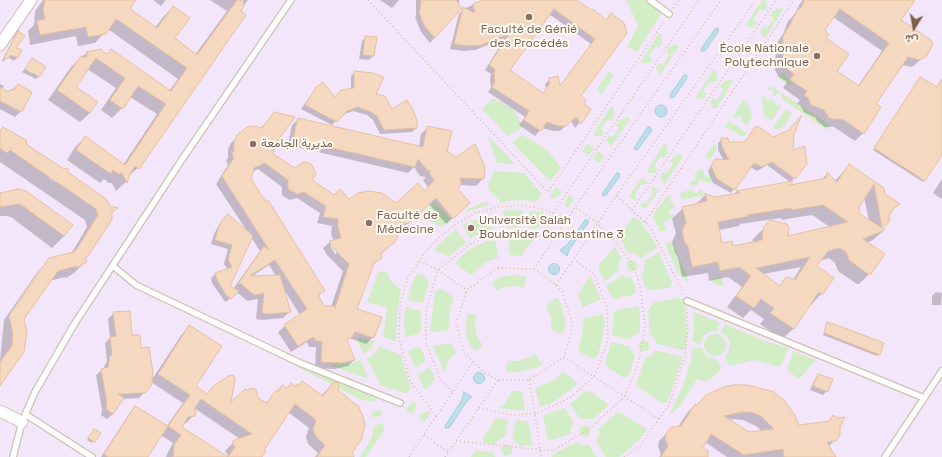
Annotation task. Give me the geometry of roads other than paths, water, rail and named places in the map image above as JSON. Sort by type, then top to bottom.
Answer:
[{"type":"street","points":[[0,45],[31,0]]},
{"type":"street","points":[[0,411],[24,418]]},
{"type":"lane","points":[[13,457],[24,418],[35,392],[75,323],[291,0]]},
{"type":"lane","points":[[650,0],[669,14]]},
{"type":"lane","points":[[113,266],[136,285],[300,363],[400,403]]},
{"type":"lane","points":[[687,301],[924,398]]},
{"type":"lane","points":[[889,456],[942,371]]},
{"type":"lane","points":[[24,418],[92,457]]},
{"type":"water","points":[[718,28],[718,32],[705,51],[702,51],[701,49],[715,29]]},
{"type":"water","points":[[684,75],[687,75],[687,78],[674,97],[671,98],[670,95]]},
{"type":"water","points":[[661,105],[665,107],[667,111],[665,115],[661,117],[657,115],[655,111],[657,107]]},
{"type":"water","points":[[648,127],[652,130],[638,149],[635,150],[634,148]]},
{"type":"water","points":[[617,173],[619,173],[620,176],[606,195],[603,196],[602,194]]},
{"type":"water","points":[[585,220],[588,220],[588,223],[569,250],[567,256],[560,250],[567,245]]},
{"type":"water","points":[[554,263],[558,265],[560,269],[558,273],[554,275],[550,273],[548,269],[550,265]]},
{"type":"water","points":[[479,372],[483,374],[485,378],[483,382],[479,384],[475,382],[473,378],[475,374]]},
{"type":"water","points":[[464,392],[472,397],[467,401],[449,428],[445,428],[462,400]]},
{"type":"place","name":"Faculté de Génié des Procédés","points":[[529,17]]},
{"type":"place","name":"École Nationale Polytechnique","points":[[817,56]]},
{"type":"place","name":"مديرية الجامعة","points":[[253,144]]},
{"type":"place","name":"Faculté de Médecine","points":[[369,223]]},
{"type":"place","name":"Université Salah Boubnider Constantine 3","points":[[471,228]]}]
